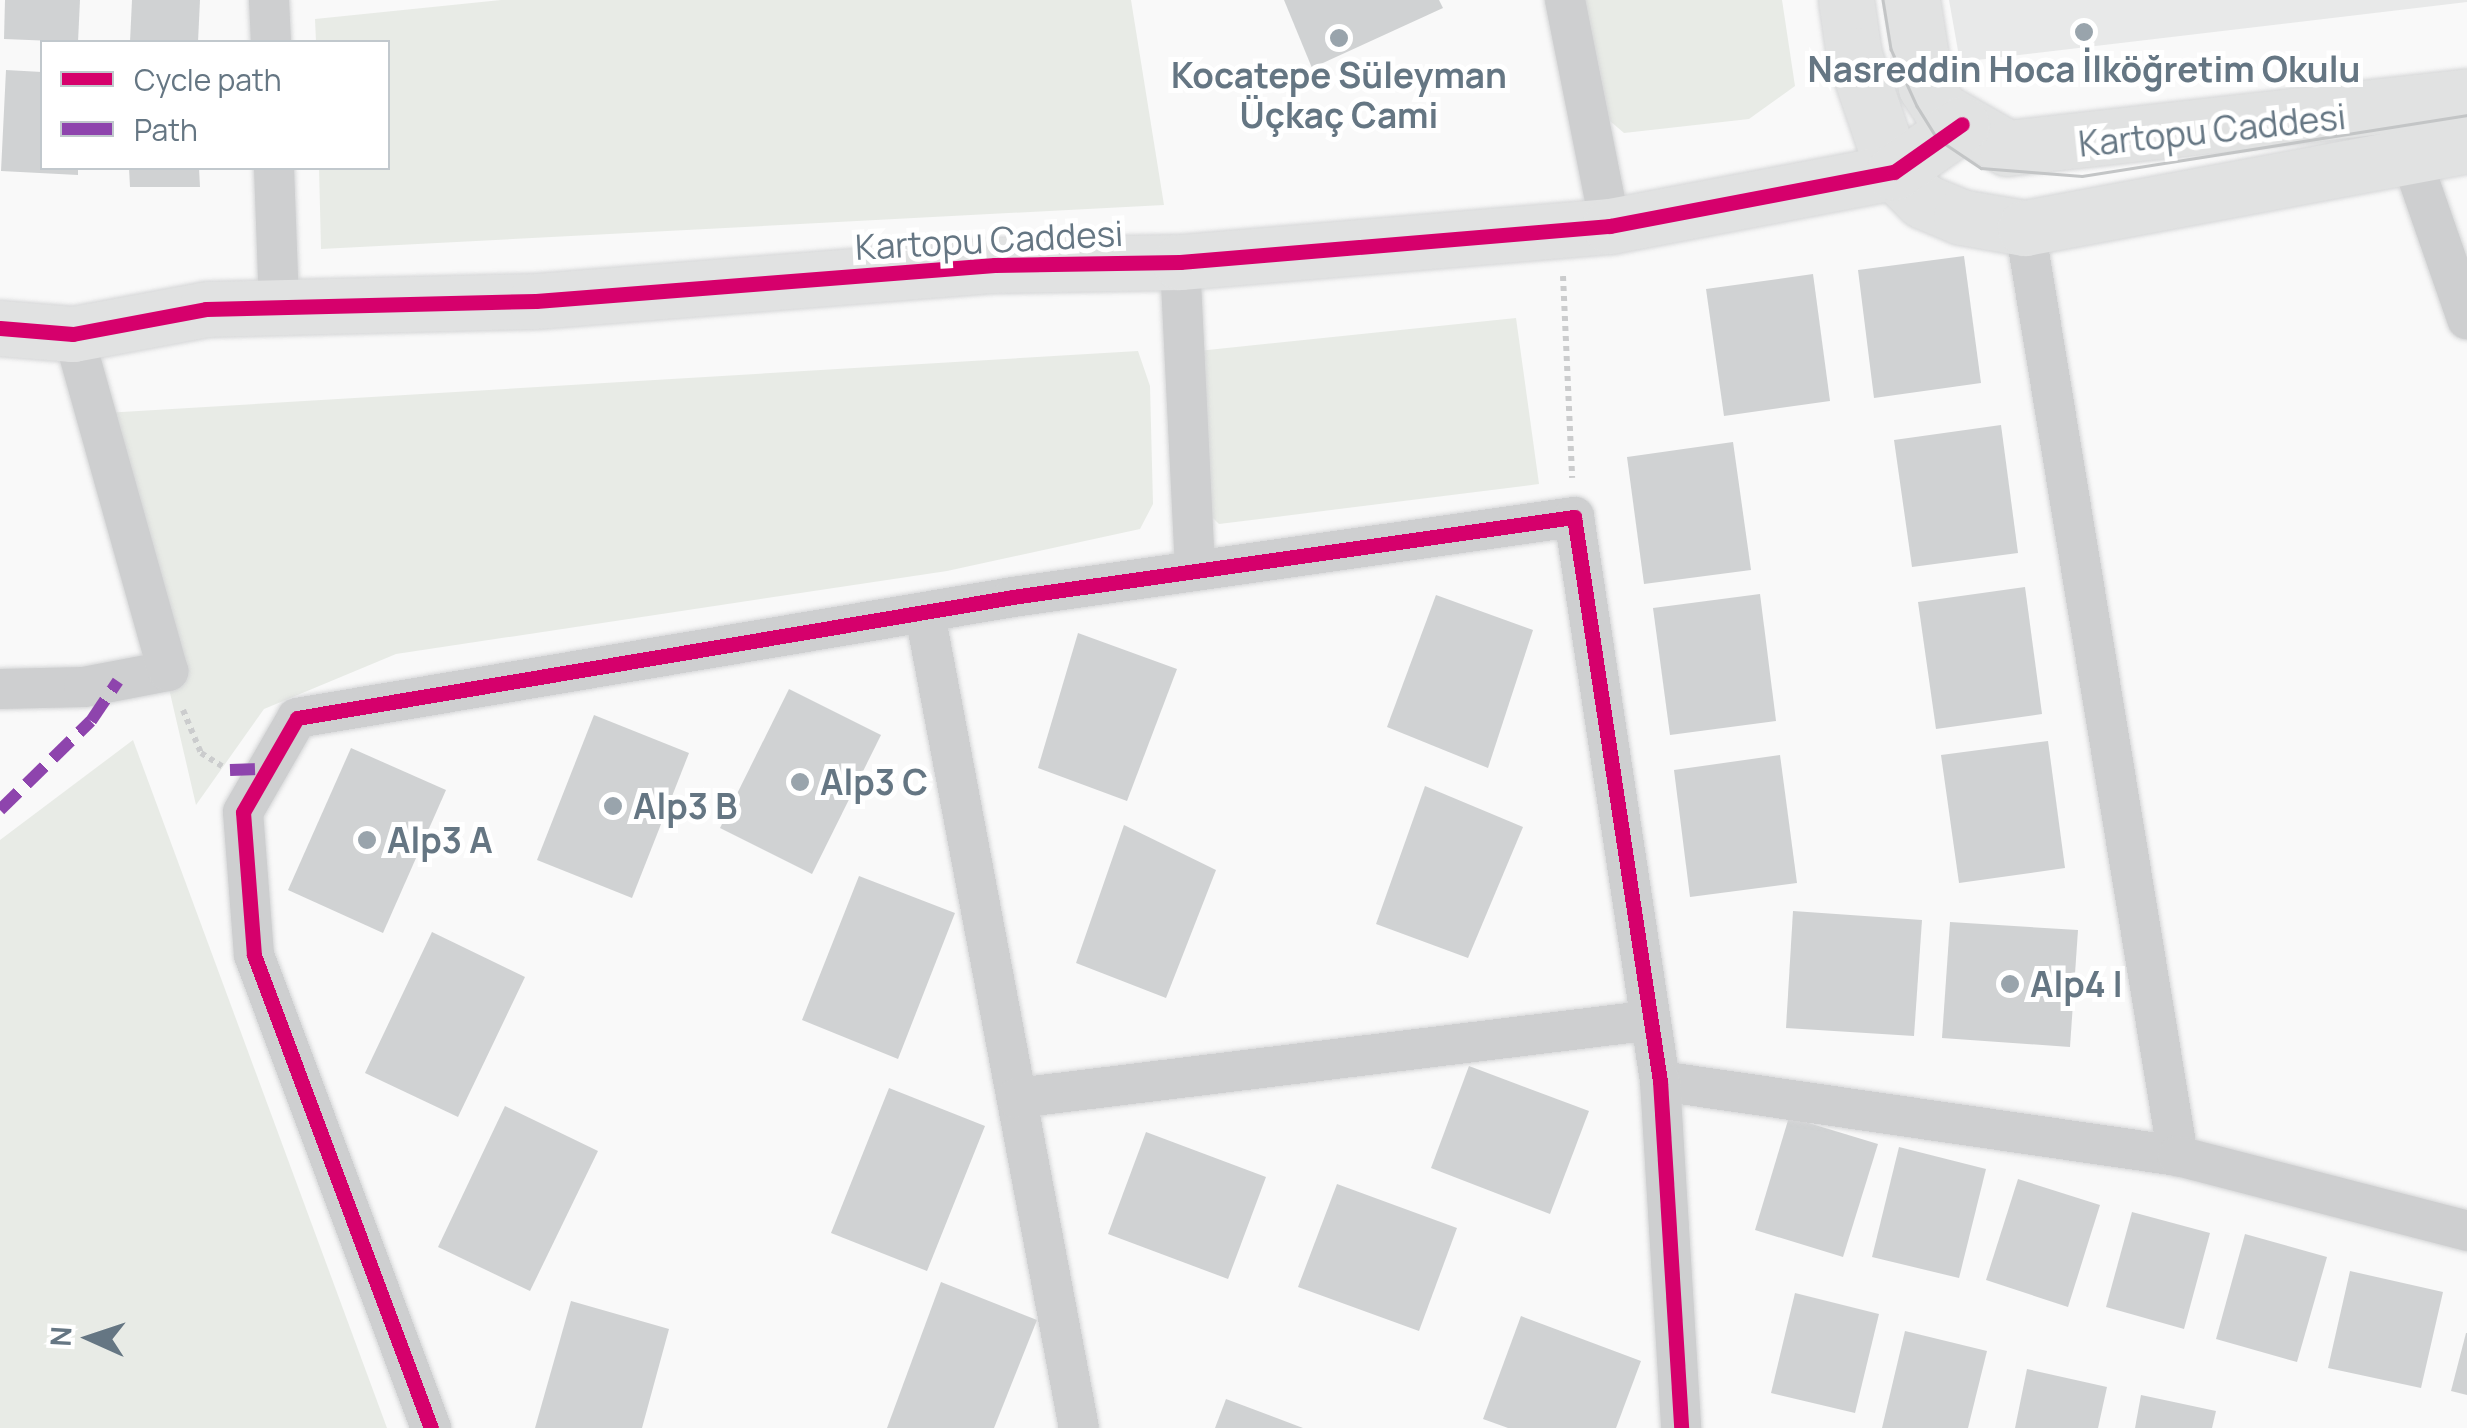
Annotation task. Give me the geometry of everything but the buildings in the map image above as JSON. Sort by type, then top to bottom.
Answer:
[{"type":"street","points":[[269,0],[270,40]]},
{"type":"street","points":[[1566,0],[1585,228]]},
{"type":"street","points":[[1846,0],[1854,55],[1894,172],[1923,201],[2025,228],[2467,145]]},
{"type":"street","points":[[1912,0],[1944,105]]},
{"type":"street","name":"Kartopu Caddesi","points":[[0,328],[73,334],[206,309],[536,301],[995,265],[1180,262],[1585,228],[1894,172],[1944,105],[2007,148],[2042,148],[2467,96]]},
{"type":"street","points":[[2410,155],[2467,319]]},
{"type":"street","points":[[274,170],[279,308]]},
{"type":"street","points":[[2025,228],[2178,1156]]},
{"type":"street","points":[[1180,262],[1195,571]]},
{"type":"street","points":[[0,689],[84,687],[168,672],[73,334]]},
{"type":"street","points":[[431,1428],[254,954],[243,812],[297,718],[1195,571],[1574,518],[1645,1021],[1660,1081],[1681,1428]]},
{"type":"street","points":[[925,614],[1079,1428]]},
{"type":"street","points":[[1018,1098],[1645,1021]]},
{"type":"street","points":[[1660,1081],[2178,1156],[2467,1231]]},
{"type":"path","points":[[1574,518],[1585,228]]},
{"type":"path","points":[[168,672],[201,753],[230,770]]},
{"type":"shaded area","points":[[501,0],[1131,0],[1164,205],[321,249],[319,170],[390,170],[390,40],[316,40],[315,19]]},
{"type":"shaded area","points":[[1580,0],[1782,0],[1795,86],[1749,119],[1624,133],[1604,116]]},
{"type":"shaded area","name":"Nasreddin Hoca İlköğretim Okulu","points":[[1949,0],[2467,0],[2467,2],[1960,62]]},
{"type":"shaded area","points":[[1516,318],[1539,484],[1219,524],[1205,510],[1198,351]]},
{"type":"shaded area","points":[[1138,351],[1150,386],[1153,504],[1140,529],[947,571],[396,654],[264,709],[196,805],[105,413]]},
{"type":"shaded area","points":[[133,740],[387,1428],[0,1428],[0,840]]},
{"type":"tram line","points":[[1883,0],[1891,49],[1917,106],[1938,139],[1981,168],[2082,176],[2467,115]]},
{"type":"marked path","points":[[0,810],[91,721],[118,681]]},
{"type":"marked path","points":[[230,770],[267,769]]},
{"type":"cycle path","points":[[0,328],[73,334],[206,309],[536,301],[995,265],[1180,262],[1610,226],[1894,172],[1962,124]]},
{"type":"cycle path","points":[[431,1428],[254,955],[243,812],[297,718],[1013,597],[1574,517],[1660,1081],[1681,1428]]},
{"type":"place","name":"Nasreddin Hoca İlköğretim Okulu","points":[[2084,32]]},
{"type":"place","name":"Kocatepe Süleyman Üçkaç Cami","points":[[1339,38]]},
{"type":"place","name":"Alp3 C","points":[[800,782]]},
{"type":"place","name":"Alp3 B","points":[[613,806]]},
{"type":"place","name":"Alp3 A","points":[[367,840]]},
{"type":"place","name":"Alp4 I","points":[[2010,984]]}]
